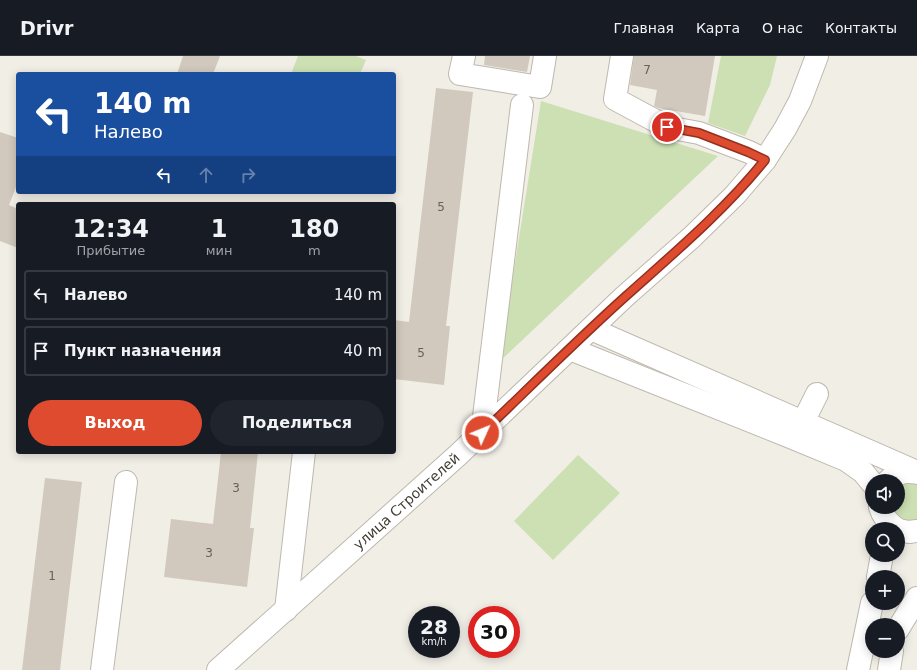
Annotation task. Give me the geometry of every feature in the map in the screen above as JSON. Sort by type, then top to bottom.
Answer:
[{"type":"street","points":[[464,56],[460,74],[540,87],[545,56]]},
{"type":"street","points":[[622,56],[615,99],[667,127],[699,133],[765,160]]},
{"type":"street","name":"улица Строителей","points":[[218,670],[482,433],[624,297],[692,237],[736,195],[774,147],[800,101],[817,56]]},
{"type":"street","points":[[482,433],[522,104]]},
{"type":"street","points":[[591,329],[679,361],[804,422],[917,472]]},
{"type":"street","points":[[570,349],[846,460],[865,474]]},
{"type":"street","points":[[804,422],[817,394]]},
{"type":"street","points":[[286,610],[304,454]]},
{"type":"street","points":[[897,474],[910,471],[917,472]]},
{"type":"street","points":[[102,670],[126,482]]},
{"type":"street","points":[[905,531],[917,531]]},
{"type":"street","points":[[905,618],[917,598]]},
{"type":"street","points":[[858,670],[871,610]]},
{"type":"street","points":[[889,670],[891,658]]},
{"type":"green space","points":[[298,56],[356,56],[366,60],[361,72],[292,72]]},
{"type":"green space","points":[[721,56],[777,56],[770,85],[745,136],[708,123]]},
{"type":"green space","points":[[541,101],[718,156],[499,362]]},
{"type":"green space","points":[[578,455],[620,493],[553,560],[514,521]]},
{"type":"green space","points":[[917,481],[917,522],[901,522],[895,514],[905,514],[905,483]]},
{"type":"building","points":[[183,56],[220,56],[214,72],[178,72]]},
{"type":"building","points":[[485,56],[530,56],[527,72],[484,65]]},
{"type":"building","points":[[634,56],[715,56],[705,116],[654,106],[657,90],[630,85]]},
{"type":"building","points":[[436,88],[473,92],[446,326],[450,326],[444,385],[396,379],[396,320],[409,322]]},
{"type":"building","points":[[0,132],[16,137],[16,187],[9,205],[16,208],[16,247],[0,241]]},
{"type":"building","points":[[221,454],[258,454],[250,528],[254,528],[247,587],[164,577],[171,519],[213,524]]},
{"type":"building","points":[[45,478],[82,482],[60,670],[22,670]]},
{"type":"route","points":[[482,433],[624,297],[692,237],[736,195],[765,160],[699,133],[667,127]]}]
